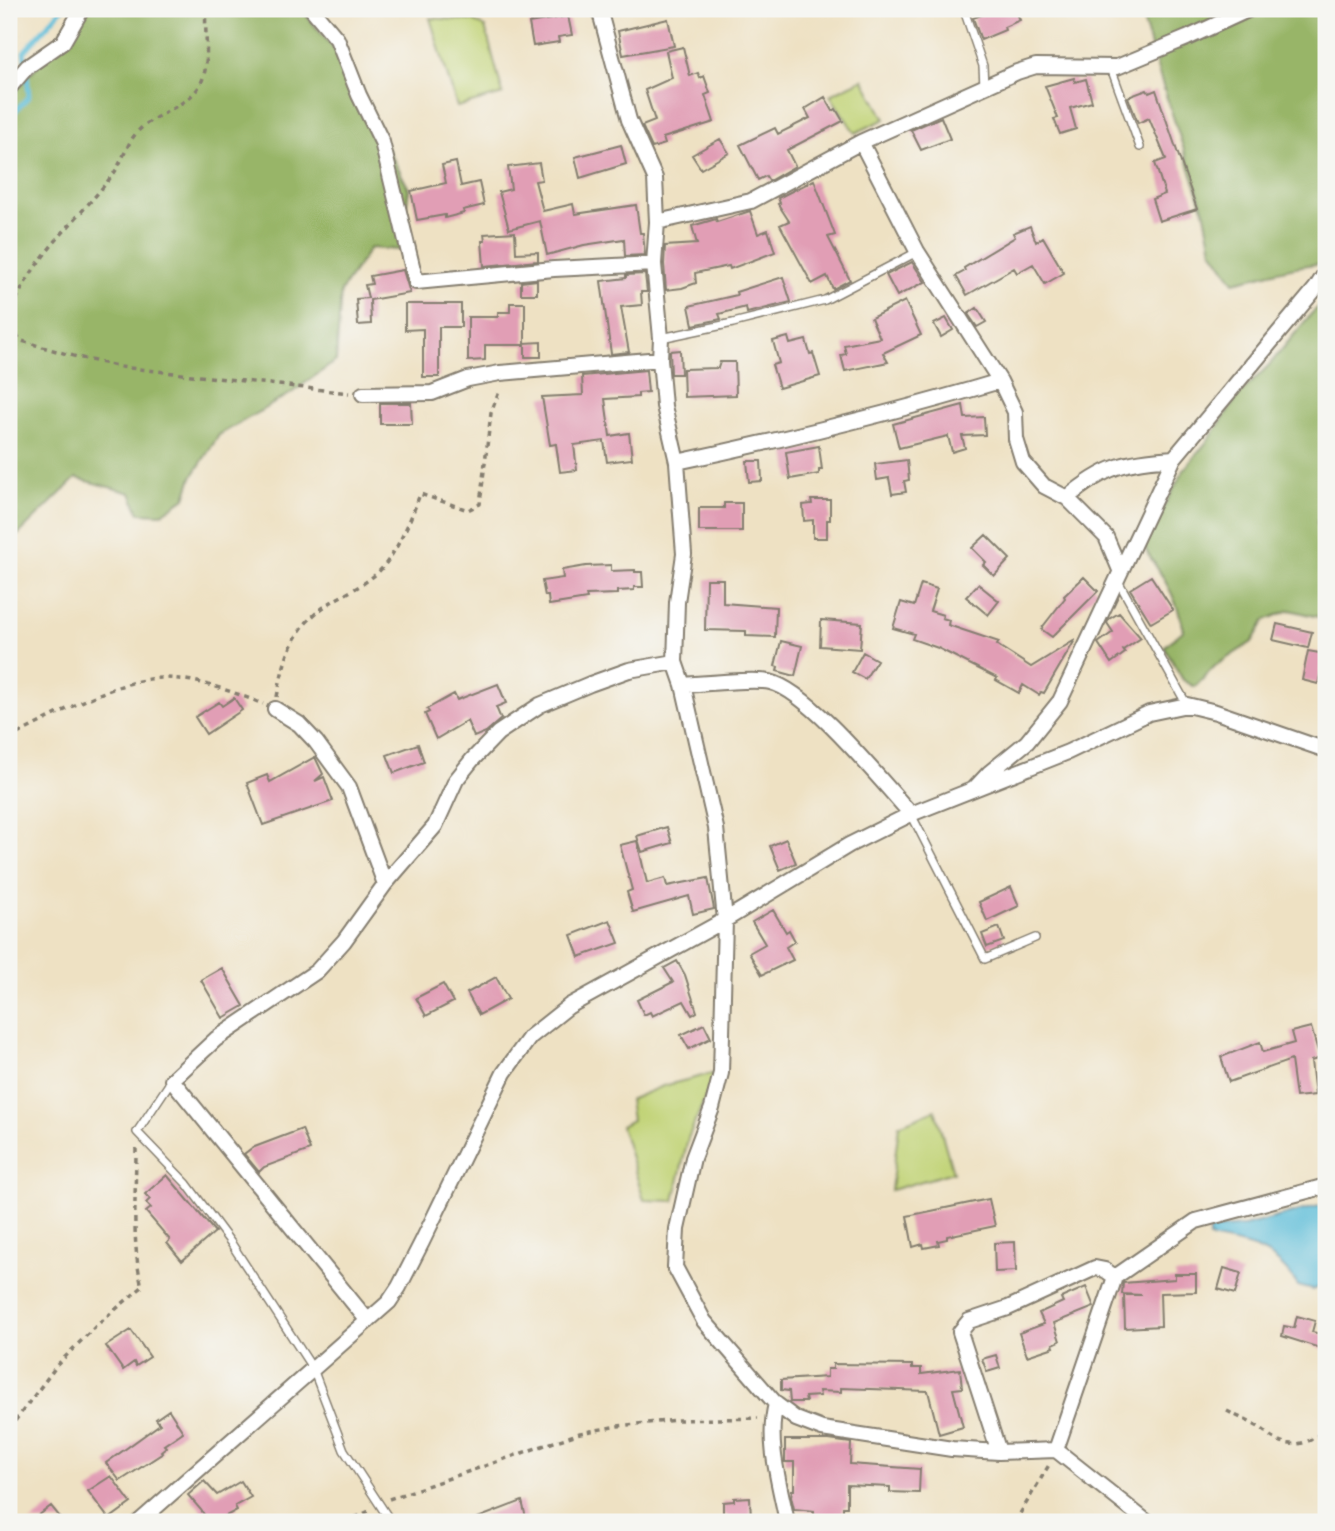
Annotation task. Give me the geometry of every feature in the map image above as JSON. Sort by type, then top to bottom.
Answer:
[{"type":"street","points":[[9,88],[27,67],[63,42],[82,9]]},
{"type":"street","points":[[312,9],[337,39],[359,95],[382,142],[416,282],[554,269],[654,264]]},
{"type":"street","points":[[599,9],[629,120],[655,178],[657,222],[654,264],[661,338],[660,359],[664,406],[677,462],[684,554],[677,602],[675,662],[683,685],[716,828],[726,920],[722,1073],[682,1199],[675,1267],[704,1321],[774,1412],[822,1429],[952,1449],[999,1452],[1056,1450],[1147,1522]]},
{"type":"street","points":[[657,222],[751,201],[861,142],[1017,72],[1036,66],[1117,67],[1250,9]]},
{"type":"street","points":[[861,142],[918,251],[1000,381],[1015,412],[1016,439],[1023,462],[1044,486],[1067,498],[1106,537],[1118,574]]},
{"type":"street","points":[[972,792],[989,773],[1027,742],[1060,701],[1174,458],[1316,288],[1326,272]]},
{"type":"street","points":[[363,394],[432,393],[467,379],[500,373],[660,359]]},
{"type":"street","points":[[677,462],[901,411],[1000,381]]},
{"type":"street","points":[[1067,498],[1106,470],[1141,460],[1174,458]]},
{"type":"street","points":[[368,1321],[172,1080],[216,1039],[317,971],[344,941],[385,884],[435,826],[456,780],[471,760],[498,733],[540,705],[590,684],[629,670],[675,662]]},
{"type":"street","points":[[683,685],[768,682],[785,688],[808,705],[911,814]]},
{"type":"street","points":[[139,1522],[388,1302],[399,1287],[504,1073],[530,1037],[569,1006],[726,920],[849,845],[911,814],[1068,752],[1149,713],[1187,705],[1216,712],[1326,750]]},
{"type":"street","points":[[275,709],[299,724],[316,742],[349,787],[385,884]]},
{"type":"street","points":[[1056,1450],[1115,1277],[1196,1221],[1326,1186]]},
{"type":"street","points":[[999,1452],[960,1332],[969,1321],[1008,1308],[1095,1268],[1105,1270],[1115,1277]]},
{"type":"street","points":[[774,1412],[772,1440],[788,1522]]},
{"type":"lane","points":[[966,16],[983,66],[984,86]]},
{"type":"lane","points":[[1111,67],[1140,147]]},
{"type":"lane","points":[[661,338],[825,300],[918,251]]},
{"type":"lane","points":[[1118,574],[1187,705]]},
{"type":"lane","points":[[911,814],[985,959],[1035,938]]},
{"type":"lane","points":[[172,1080],[137,1132],[187,1184],[231,1243],[313,1369],[344,1450],[391,1522]]},
{"type":"path","points":[[9,319],[15,301],[48,247],[70,227],[115,172],[136,133],[148,122],[191,96],[203,80],[206,9]]},
{"type":"path","points":[[9,327],[22,341],[121,367],[363,394]]},
{"type":"path","points":[[9,738],[117,687],[164,678],[234,692],[275,709],[283,663],[297,632],[311,615],[358,587],[383,568],[401,537],[419,494],[468,510],[480,504],[491,413],[500,390],[500,373]]},
{"type":"path","points":[[9,1429],[58,1364],[97,1325],[142,1287],[135,1243],[137,1132]]},
{"type":"path","points":[[1227,1411],[1264,1429],[1273,1438],[1298,1446],[1316,1438],[1326,1429]]},
{"type":"path","points":[[346,1522],[378,1505],[580,1433],[618,1426],[774,1412]]},
{"type":"path","points":[[1015,1522],[1056,1450]]},
{"type":"path","points":[[9,1508],[19,1522]]},
{"type":"green space","points":[[76,9],[301,9],[336,51],[409,189],[400,250],[370,248],[341,291],[336,361],[290,394],[219,435],[192,477],[185,498],[162,514],[139,513],[131,493],[76,478],[18,535],[9,533],[9,98],[41,62]]},
{"type":"green space","points":[[1140,9],[1326,9],[1326,141],[1322,170],[1326,175],[1325,264],[1290,268],[1234,282],[1212,250],[1205,214]]},
{"type":"green space","points":[[430,18],[473,21],[485,27],[503,94],[457,107]]},
{"type":"green space","points":[[863,79],[885,119],[855,133],[830,95]]},
{"type":"green space","points":[[1326,300],[1326,512],[1317,522],[1326,548],[1326,644],[1319,617],[1290,610],[1265,620],[1252,642],[1215,666],[1195,687],[1183,680],[1164,647],[1184,630],[1172,594],[1143,544],[1185,468],[1210,438],[1238,396]]},
{"type":"green space","points":[[715,1075],[688,1138],[674,1201],[644,1200],[621,1126],[632,1120],[629,1100],[663,1086]]},
{"type":"green space","points":[[935,1110],[953,1172],[891,1190],[899,1125]]},
{"type":"water","points":[[1326,1204],[1326,1284],[1313,1290],[1298,1286],[1280,1264],[1260,1251],[1209,1238],[1209,1229],[1244,1226]]},
{"type":"building","points":[[997,9],[1015,9],[1020,20],[981,40],[973,18]]},
{"type":"building","points":[[568,16],[572,35],[558,37],[559,42],[533,46],[529,23]]},
{"type":"building","points":[[668,19],[674,46],[623,55],[618,31]]},
{"type":"building","points":[[683,47],[690,76],[698,73],[700,78],[704,76],[710,93],[705,95],[714,122],[663,138],[665,144],[652,148],[642,126],[655,121],[645,90],[672,78],[666,51]]},
{"type":"building","points":[[1074,78],[1075,82],[1086,79],[1092,102],[1070,108],[1076,129],[1060,134],[1054,119],[1058,118],[1045,86]]},
{"type":"building","points":[[1147,90],[1149,93],[1156,90],[1197,209],[1159,221],[1152,199],[1165,194],[1155,163],[1166,159],[1149,118],[1138,123],[1128,97]]},
{"type":"building","points":[[825,97],[843,121],[787,150],[795,166],[769,181],[766,176],[758,180],[740,145],[775,128],[778,134],[810,118],[805,109]]},
{"type":"building","points":[[941,117],[950,139],[921,150],[911,130]]},
{"type":"building","points":[[720,139],[729,153],[701,169],[692,155]]},
{"type":"building","points":[[621,145],[626,164],[580,178],[575,157]]},
{"type":"building","points":[[456,162],[461,186],[479,182],[484,205],[445,218],[445,215],[417,220],[411,191],[446,183],[442,165]]},
{"type":"building","points":[[539,163],[542,180],[535,181],[543,211],[573,204],[575,214],[636,205],[645,255],[625,256],[624,239],[584,245],[547,255],[540,221],[509,229],[499,192],[511,189],[508,167]]},
{"type":"building","points":[[814,180],[835,235],[828,237],[850,280],[833,289],[827,276],[812,284],[780,225],[789,221],[778,204],[778,198]]},
{"type":"building","points":[[750,211],[758,234],[768,230],[775,252],[730,269],[729,266],[695,273],[696,283],[666,290],[665,246],[697,244],[692,226],[716,219],[717,222]]},
{"type":"building","points":[[1030,226],[1036,242],[1043,237],[1064,273],[1045,284],[1033,264],[1017,273],[1014,268],[967,295],[956,276],[965,271],[964,268],[1015,237],[1013,233]]},
{"type":"building","points":[[515,232],[516,253],[538,252],[538,261],[484,266],[484,234]]},
{"type":"building","points":[[912,262],[925,282],[897,296],[886,275]]},
{"type":"building","points":[[403,270],[410,293],[370,300],[371,324],[358,325],[356,299],[368,298],[365,285],[372,284],[370,276]]},
{"type":"building","points":[[645,274],[647,292],[641,292],[642,305],[621,307],[629,352],[611,354],[601,281]]},
{"type":"building","points":[[783,277],[791,302],[747,313],[746,307],[719,314],[721,319],[693,325],[689,306],[737,295],[736,292]]},
{"type":"building","points":[[537,280],[537,294],[521,294],[521,282]]},
{"type":"building","points":[[905,301],[921,335],[883,353],[888,362],[845,371],[841,355],[846,354],[844,345],[880,338],[871,318]]},
{"type":"building","points":[[510,303],[525,303],[525,343],[541,342],[541,357],[525,357],[525,345],[485,345],[485,360],[468,361],[468,317],[498,317],[498,312],[510,312]]},
{"type":"building","points":[[405,304],[461,304],[461,327],[439,327],[439,377],[423,377],[423,329],[405,330]]},
{"type":"building","points":[[977,308],[986,322],[977,327],[968,314]]},
{"type":"building","points":[[946,318],[953,330],[941,337],[934,324]]},
{"type":"building","points":[[788,337],[790,344],[806,340],[820,376],[779,388],[772,365],[779,363],[773,341]]},
{"type":"building","points":[[680,350],[681,374],[671,374],[670,351]]},
{"type":"building","points":[[720,362],[735,362],[736,395],[684,397],[683,369],[718,368]]},
{"type":"building","points":[[646,370],[648,392],[638,393],[638,397],[605,399],[610,436],[629,433],[632,459],[607,462],[604,441],[574,445],[577,470],[560,472],[556,444],[550,445],[542,397],[583,395],[582,376]]},
{"type":"building","points":[[380,403],[411,403],[412,424],[380,424]]},
{"type":"building","points":[[963,405],[965,418],[984,417],[985,435],[962,436],[965,448],[952,452],[948,436],[899,448],[893,424]]},
{"type":"building","points":[[819,446],[822,470],[819,470],[819,474],[790,479],[786,452]]},
{"type":"building","points":[[907,460],[909,480],[904,481],[906,492],[892,494],[889,478],[877,480],[875,464]]},
{"type":"building","points":[[747,461],[761,461],[762,481],[749,482]]},
{"type":"building","points":[[811,500],[830,500],[827,538],[813,538],[813,520],[804,521],[803,505],[812,504]]},
{"type":"building","points":[[724,503],[742,503],[742,531],[699,531],[699,508],[724,508]]},
{"type":"building","points":[[986,535],[1010,559],[994,576],[983,565],[986,562],[972,548]]},
{"type":"building","points":[[611,565],[611,571],[642,572],[643,587],[617,591],[617,594],[586,595],[587,599],[549,605],[542,581],[563,578],[562,570]]},
{"type":"building","points":[[1151,576],[1173,610],[1151,623],[1130,589]]},
{"type":"building","points":[[1084,577],[1098,591],[1052,637],[1041,629],[1064,596]]},
{"type":"building","points":[[706,579],[723,579],[723,603],[776,607],[775,637],[746,636],[746,631],[705,630]]},
{"type":"building","points":[[921,584],[937,589],[930,611],[943,615],[942,618],[949,620],[948,625],[999,642],[997,645],[1031,667],[1075,640],[1044,693],[1039,695],[1023,685],[1019,693],[996,680],[997,678],[938,648],[912,639],[914,634],[893,628],[901,602],[914,606]]},
{"type":"building","points":[[978,584],[999,601],[988,615],[966,597]]},
{"type":"building","points":[[1119,613],[1141,638],[1123,650],[1125,653],[1111,663],[1098,643],[1113,632],[1107,623]]},
{"type":"building","points":[[821,620],[862,623],[860,649],[820,646]]},
{"type":"building","points":[[1277,624],[1312,632],[1308,648],[1273,640]]},
{"type":"building","points":[[781,641],[802,646],[795,676],[777,671],[778,667],[775,666]]},
{"type":"building","points":[[1308,651],[1325,654],[1318,684],[1302,680]]},
{"type":"building","points":[[863,652],[877,660],[865,679],[852,672]]},
{"type":"building","points":[[498,684],[506,703],[496,707],[501,719],[486,732],[474,737],[467,721],[436,739],[425,714],[429,712],[427,709],[454,694],[457,700]]},
{"type":"building","points":[[234,698],[242,710],[206,734],[195,717],[219,702],[222,706]]},
{"type":"building","points":[[418,744],[424,762],[394,773],[387,755]]},
{"type":"building","points":[[315,757],[323,774],[315,781],[324,777],[333,801],[263,825],[247,783],[267,775],[270,782]]},
{"type":"building","points":[[667,827],[672,843],[642,852],[637,836]]},
{"type":"building","points":[[786,839],[796,863],[780,870],[770,846]]},
{"type":"building","points":[[637,841],[647,883],[665,878],[667,886],[708,878],[714,909],[693,914],[689,896],[633,912],[627,892],[632,890],[620,845]]},
{"type":"building","points":[[1011,887],[1019,906],[987,921],[979,902]]},
{"type":"building","points":[[773,910],[786,932],[789,930],[795,941],[786,947],[793,960],[762,975],[749,953],[765,944],[752,922]]},
{"type":"building","points":[[610,920],[619,943],[579,957],[571,935]]},
{"type":"building","points":[[999,927],[1004,941],[987,947],[982,934]]},
{"type":"building","points":[[677,961],[685,975],[697,1012],[692,1015],[684,1001],[652,1016],[650,1012],[644,1015],[637,1000],[673,982],[664,968]]},
{"type":"building","points":[[222,968],[244,1006],[223,1018],[201,980]]},
{"type":"building","points":[[496,977],[508,999],[479,1015],[467,993]]},
{"type":"building","points":[[443,984],[453,1002],[426,1016],[416,998]]},
{"type":"building","points":[[704,1024],[711,1038],[689,1049],[681,1035]]},
{"type":"building","points":[[1311,1027],[1320,1058],[1311,1061],[1315,1095],[1296,1097],[1291,1060],[1229,1082],[1221,1057],[1260,1042],[1263,1052],[1294,1043],[1291,1032]]},
{"type":"building","points":[[302,1129],[310,1150],[264,1167],[259,1172],[244,1154],[252,1148]]},
{"type":"building","points":[[167,1175],[215,1232],[182,1261],[167,1243],[170,1240],[146,1212],[151,1208],[146,1203],[150,1199],[145,1194]]},
{"type":"building","points":[[989,1199],[995,1226],[947,1236],[947,1239],[938,1241],[939,1245],[924,1248],[923,1244],[913,1247],[907,1216]]},
{"type":"building","points":[[1015,1242],[1016,1271],[995,1272],[994,1243]]},
{"type":"building","points":[[1224,1268],[1241,1273],[1235,1294],[1218,1289]]},
{"type":"building","points":[[1175,1274],[1196,1274],[1196,1292],[1160,1293],[1161,1326],[1125,1328],[1124,1295],[1142,1295],[1122,1294],[1123,1283],[1175,1279]]},
{"type":"building","points":[[1086,1287],[1094,1307],[1054,1323],[1060,1341],[1053,1344],[1054,1347],[1027,1356],[1019,1333],[1044,1324],[1039,1313],[1063,1302],[1061,1298]]},
{"type":"building","points":[[1297,1316],[1315,1321],[1312,1332],[1326,1335],[1326,1350],[1282,1336],[1284,1326],[1294,1328]]},
{"type":"building","points":[[131,1330],[150,1357],[136,1366],[134,1362],[123,1370],[106,1346]]},
{"type":"building","points":[[996,1355],[1000,1368],[987,1372],[982,1359]]},
{"type":"building","points":[[833,1364],[912,1365],[912,1368],[921,1368],[921,1374],[960,1369],[962,1388],[953,1389],[963,1427],[939,1434],[928,1391],[841,1388],[841,1392],[819,1391],[820,1396],[805,1397],[806,1402],[790,1402],[789,1391],[781,1390],[781,1380],[827,1377],[827,1369],[833,1369]]},
{"type":"building","points":[[169,1410],[183,1432],[164,1445],[166,1447],[161,1451],[163,1453],[120,1481],[106,1463],[160,1424],[156,1419]]},
{"type":"building","points":[[785,1440],[851,1443],[850,1464],[920,1469],[919,1493],[890,1492],[890,1487],[847,1485],[847,1507],[843,1507],[843,1516],[814,1515],[814,1511],[794,1509],[791,1496],[794,1490],[794,1462],[785,1462]]},
{"type":"building","points":[[111,1476],[131,1503],[109,1519],[88,1491]]},
{"type":"building","points":[[204,1481],[217,1495],[241,1481],[251,1497],[235,1506],[237,1510],[215,1522],[209,1522],[188,1495]]},
{"type":"building","points":[[750,1497],[751,1519],[727,1520],[727,1515],[723,1515],[723,1502]]},
{"type":"building","points":[[522,1501],[527,1522],[470,1522],[470,1521]]},
{"type":"building","points":[[51,1506],[64,1522],[30,1522]]},
{"type":"waterway","points":[[26,64],[24,52],[62,9]]},
{"type":"waterway","points":[[9,118],[29,96],[27,74]]}]
